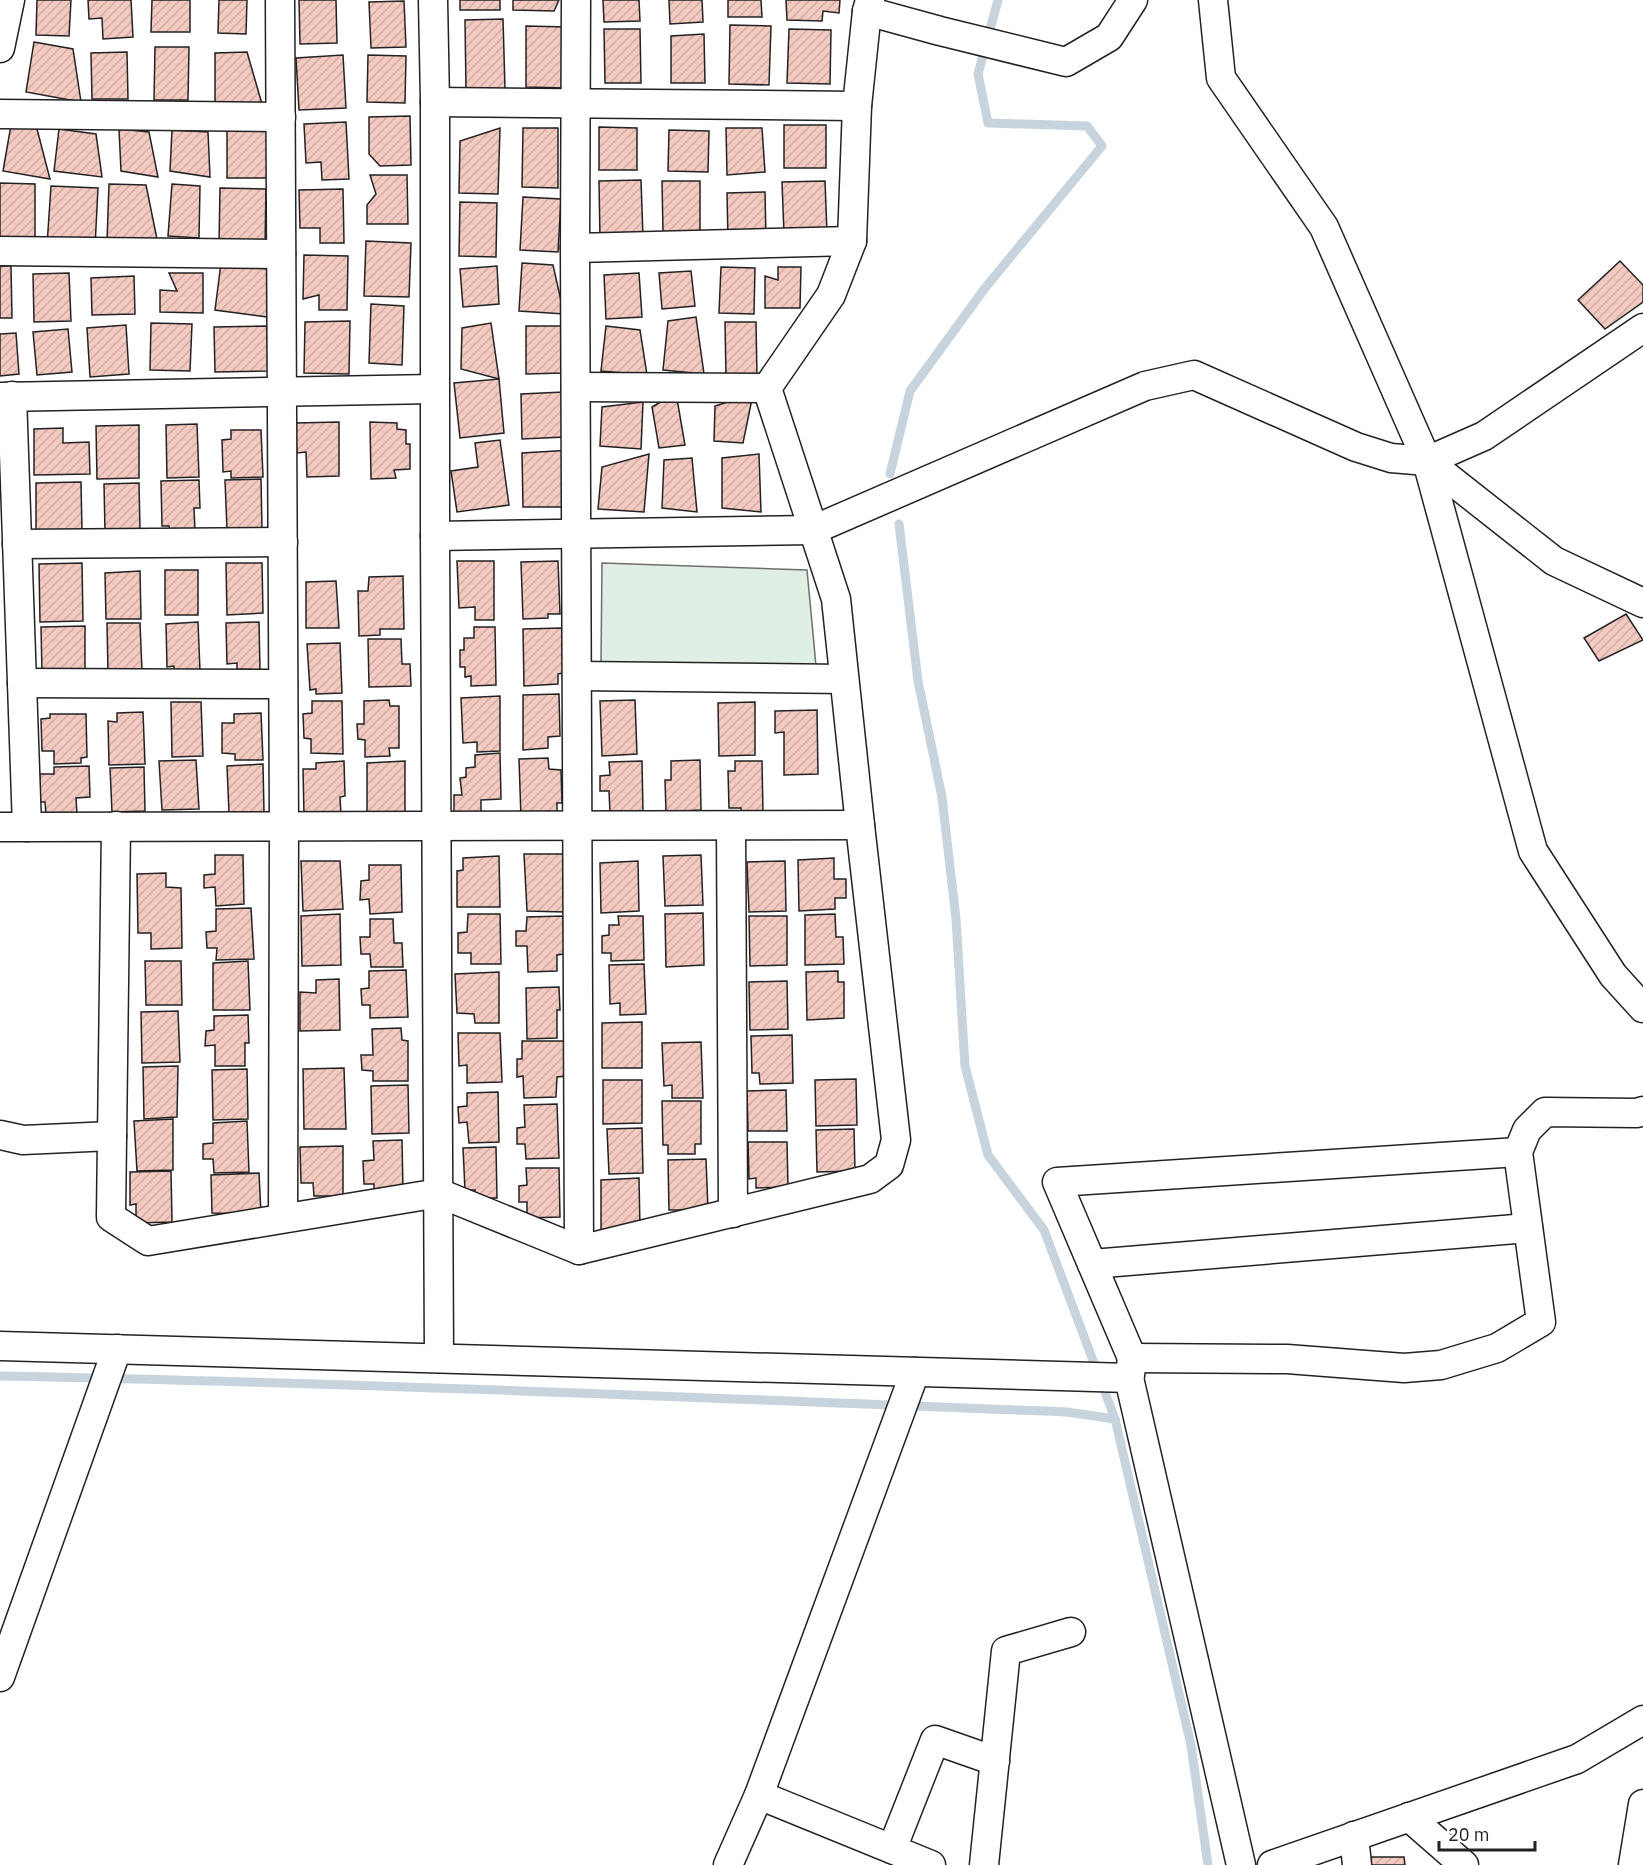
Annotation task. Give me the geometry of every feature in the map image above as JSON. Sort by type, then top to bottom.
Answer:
[{"type":"street","points":[[0,48],[10,0]]},
{"type":"street","points":[[280,0],[284,684],[283,1218]]},
{"type":"street","points":[[433,0],[439,1358]]},
{"type":"street","points":[[576,0],[574,104],[579,1250]]},
{"type":"street","points":[[767,388],[831,295],[852,241],[857,106],[869,5],[965,38],[1066,62],[1109,37],[1133,0]]},
{"type":"street","points":[[1214,0],[1221,78],[1324,227],[1427,461],[1533,851],[1613,975],[1643,1008]]},
{"type":"street","points":[[435,102],[857,106]]},
{"type":"street","points":[[0,114],[280,117]]},
{"type":"street","points":[[575,248],[852,241]]},
{"type":"street","points":[[0,251],[281,254]]},
{"type":"street","points":[[435,536],[813,530],[1145,386],[1194,375],[1356,447],[1391,458],[1427,461],[1484,436],[1643,328]]},
{"type":"street","points":[[576,387],[767,388]]},
{"type":"street","points":[[116,826],[111,1216],[148,1241],[439,1193],[579,1250],[870,1179],[889,1165],[896,1140],[836,599],[767,388]]},
{"type":"street","points":[[434,389],[6,397],[17,544],[13,827],[860,825]]},
{"type":"street","points":[[1427,461],[1554,561],[1643,603]]},
{"type":"street","points":[[17,544],[283,542]]},
{"type":"street","points":[[14,673],[284,684]]},
{"type":"street","points":[[577,676],[844,679]]},
{"type":"street","points":[[731,826],[733,1213]]},
{"type":"street","points":[[0,1346],[1077,1376],[1287,1359],[1404,1368],[1441,1365],[1497,1348],[1541,1322],[1518,1152],[1527,1130],[1545,1112],[1637,1113],[1643,1111]]},
{"type":"street","points":[[0,1135],[23,1140],[112,1136]]},
{"type":"street","points":[[1241,1865],[1128,1371],[1092,1264],[1058,1182],[1518,1152]]},
{"type":"street","points":[[1092,1264],[1528,1228]]},
{"type":"street","points":[[0,1677],[117,1349]]},
{"type":"street","points":[[728,1865],[759,1795],[915,1372]]},
{"type":"street","points":[[984,1865],[1006,1651],[1071,1632]]},
{"type":"street","points":[[1272,1865],[1577,1759],[1643,1720]]},
{"type":"street","points":[[892,1849],[935,1740],[995,1761]]},
{"type":"street","points":[[759,1795],[931,1865]]},
{"type":"street","points":[[1634,1865],[1643,1804]]},
{"type":"street","points":[[1408,1817],[1464,1865]]},
{"type":"street","points":[[1354,1836],[1357,1865]]},
{"type":"green space","points":[[602,563],[807,570],[816,666],[601,663]]},
{"type":"building","points":[[37,0],[71,0],[69,36],[36,35]]},
{"type":"building","points":[[88,0],[131,0],[133,37],[103,39],[102,18],[89,19]]},
{"type":"building","points":[[152,0],[190,0],[190,32],[151,32]]},
{"type":"building","points":[[219,0],[247,0],[246,34],[218,33]]},
{"type":"building","points":[[299,0],[336,0],[337,43],[300,44]]},
{"type":"building","points":[[460,0],[500,0],[500,10],[460,10]]},
{"type":"building","points":[[513,0],[559,0],[554,11],[513,10]]},
{"type":"building","points":[[603,0],[639,0],[640,21],[604,22]]},
{"type":"building","points":[[669,0],[702,0],[703,22],[670,24]]},
{"type":"building","points":[[728,0],[761,0],[762,17],[728,17]]},
{"type":"building","points":[[786,0],[840,0],[839,13],[823,11],[822,21],[787,20]]},
{"type":"building","points":[[404,1],[406,47],[371,48],[369,2]]},
{"type":"building","points":[[503,19],[505,89],[466,90],[465,20]]},
{"type":"building","points":[[730,25],[771,26],[769,85],[729,84]]},
{"type":"building","points":[[526,26],[567,27],[566,88],[526,87]]},
{"type":"building","points":[[604,29],[640,29],[641,83],[605,83]]},
{"type":"building","points":[[789,29],[831,30],[830,84],[787,83]]},
{"type":"building","points":[[704,34],[705,83],[671,83],[671,36]]},
{"type":"building","points":[[34,42],[73,49],[81,102],[26,92]]},
{"type":"building","points":[[155,47],[189,47],[188,100],[154,100]]},
{"type":"building","points":[[127,52],[128,99],[92,99],[91,53]]},
{"type":"building","points":[[247,52],[262,104],[215,104],[215,53]]},
{"type":"building","points":[[343,55],[346,108],[299,110],[296,58]]},
{"type":"building","points":[[368,55],[406,56],[405,103],[367,102]]},
{"type":"building","points":[[410,116],[411,165],[380,166],[369,154],[369,117]]},
{"type":"building","points":[[346,122],[349,179],[322,180],[321,162],[306,163],[304,124]]},
{"type":"building","points":[[11,125],[37,129],[50,179],[3,171]]},
{"type":"building","points":[[784,125],[826,125],[826,168],[784,168]]},
{"type":"building","points":[[599,127],[637,128],[637,170],[599,170]]},
{"type":"building","points":[[500,128],[498,194],[459,193],[460,141]]},
{"type":"building","points":[[523,128],[558,128],[558,188],[522,187]]},
{"type":"building","points":[[726,128],[762,128],[765,172],[727,175]]},
{"type":"building","points":[[59,129],[96,134],[102,177],[54,171]]},
{"type":"building","points":[[119,129],[149,132],[158,177],[121,171]]},
{"type":"building","points":[[172,130],[208,132],[210,177],[170,171]]},
{"type":"building","points":[[227,130],[268,130],[268,178],[227,178]]},
{"type":"building","points":[[669,130],[709,131],[708,172],[668,171]]},
{"type":"building","points":[[370,175],[407,175],[408,224],[367,224],[367,205],[376,194]]},
{"type":"building","points":[[641,180],[643,237],[600,239],[599,181]]},
{"type":"building","points":[[662,181],[700,181],[700,232],[663,232]]},
{"type":"building","points":[[825,181],[827,233],[784,234],[782,182]]},
{"type":"building","points":[[0,183],[35,184],[35,240],[0,239]]},
{"type":"building","points":[[109,184],[146,185],[158,244],[107,242]]},
{"type":"building","points":[[172,184],[200,186],[199,238],[168,236]]},
{"type":"building","points":[[51,186],[98,188],[95,247],[47,245]]},
{"type":"building","points":[[220,188],[266,189],[265,246],[219,245]]},
{"type":"building","points":[[343,189],[344,243],[320,243],[320,228],[300,228],[299,190]]},
{"type":"building","points":[[765,192],[766,240],[728,241],[727,193]]},
{"type":"building","points":[[523,197],[561,199],[558,252],[520,250]]},
{"type":"building","points":[[460,202],[497,203],[496,257],[459,256]]},
{"type":"building","points":[[366,241],[411,243],[409,297],[364,296]]},
{"type":"building","points":[[304,255],[348,256],[347,310],[319,310],[319,295],[303,299]]},
{"type":"building","points":[[1620,261],[1643,285],[1643,302],[1605,329],[1578,300]]},
{"type":"building","points":[[221,263],[267,269],[275,318],[215,310]]},
{"type":"building","points":[[522,263],[553,265],[564,314],[519,311]]},
{"type":"building","points":[[0,266],[11,266],[12,318],[0,318]]},
{"type":"building","points":[[497,266],[499,304],[463,307],[460,269]]},
{"type":"building","points":[[721,267],[755,268],[754,314],[719,313]]},
{"type":"building","points":[[778,267],[801,267],[800,308],[765,308],[765,276],[778,280]]},
{"type":"building","points":[[691,271],[695,306],[662,309],[659,273]]},
{"type":"building","points":[[69,273],[71,321],[34,322],[33,274]]},
{"type":"building","points":[[169,273],[203,273],[203,313],[160,312],[160,290],[177,291]]},
{"type":"building","points":[[639,273],[642,317],[606,319],[604,275]]},
{"type":"building","points":[[134,276],[135,314],[92,315],[91,278]]},
{"type":"building","points":[[371,304],[404,306],[402,365],[369,363]]},
{"type":"building","points":[[696,317],[704,374],[663,370],[668,321]]},
{"type":"building","points":[[350,321],[349,374],[304,373],[305,322]]},
{"type":"building","points":[[725,322],[756,322],[757,376],[726,377]]},
{"type":"building","points":[[151,323],[192,324],[190,371],[150,370]]},
{"type":"building","points":[[491,323],[499,379],[461,369],[462,328]]},
{"type":"building","points":[[126,325],[129,374],[90,377],[87,328]]},
{"type":"building","points":[[267,326],[268,371],[215,372],[214,327]]},
{"type":"building","points":[[526,326],[563,326],[563,373],[526,374]]},
{"type":"building","points":[[606,326],[640,330],[647,375],[601,371]]},
{"type":"building","points":[[68,329],[72,372],[37,375],[33,332]]},
{"type":"building","points":[[16,333],[19,374],[0,376],[0,334]]},
{"type":"building","points":[[499,379],[504,433],[460,438],[454,383]]},
{"type":"building","points":[[563,392],[565,437],[522,439],[521,394]]},
{"type":"building","points":[[676,393],[685,445],[659,448],[652,407]]},
{"type":"building","points":[[753,394],[743,443],[714,441],[715,406]]},
{"type":"building","points":[[643,402],[641,449],[600,446],[602,407]]},
{"type":"building","points":[[339,422],[339,476],[307,477],[306,452],[297,453],[295,423]]},
{"type":"building","points":[[370,422],[397,423],[397,429],[406,430],[406,444],[410,444],[410,469],[394,470],[396,478],[371,479]]},
{"type":"building","points":[[197,424],[199,477],[167,478],[166,425]]},
{"type":"building","points":[[139,425],[139,478],[97,479],[96,426]]},
{"type":"building","points":[[63,428],[63,443],[89,442],[90,474],[34,475],[34,429]]},
{"type":"building","points":[[231,430],[261,430],[263,477],[231,478],[231,471],[223,472],[222,440],[231,439]]},
{"type":"building","points":[[500,440],[509,505],[457,512],[451,471],[478,467],[475,443]]},
{"type":"building","points":[[572,450],[570,507],[523,507],[522,453]]},
{"type":"building","points":[[649,454],[644,512],[598,509],[602,467]]},
{"type":"building","points":[[759,454],[761,512],[722,508],[722,458]]},
{"type":"building","points":[[692,458],[697,512],[662,508],[664,460]]},
{"type":"building","points":[[261,479],[262,529],[227,530],[225,480]]},
{"type":"building","points":[[199,480],[200,508],[194,508],[195,531],[170,531],[169,526],[162,526],[161,481]]},
{"type":"building","points":[[81,482],[82,531],[36,532],[36,483]]},
{"type":"building","points":[[139,483],[140,530],[105,531],[104,484]]},
{"type":"building","points":[[457,561],[494,561],[494,620],[475,620],[475,607],[459,608]]},
{"type":"building","points":[[558,561],[560,614],[548,614],[548,618],[523,619],[521,562]]},
{"type":"building","points":[[82,563],[83,621],[40,622],[39,564]]},
{"type":"building","points":[[226,563],[262,563],[263,613],[227,615]]},
{"type":"building","points":[[165,570],[198,570],[198,615],[165,615]]},
{"type":"building","points":[[140,571],[141,619],[106,619],[105,573]]},
{"type":"building","points":[[403,576],[404,629],[380,629],[380,635],[359,636],[358,591],[368,591],[369,577]]},
{"type":"building","points":[[336,581],[339,628],[306,628],[306,582]]},
{"type":"building","points":[[1626,614],[1643,640],[1599,661],[1584,638]]},
{"type":"building","points":[[198,622],[200,671],[174,670],[174,666],[167,667],[166,624]]},
{"type":"building","points":[[259,622],[260,670],[237,669],[237,663],[227,664],[226,623]]},
{"type":"building","points":[[107,623],[140,623],[142,671],[108,672]]},
{"type":"building","points":[[85,626],[85,671],[42,673],[41,627]]},
{"type":"building","points":[[474,627],[495,627],[496,685],[471,686],[471,676],[465,677],[465,667],[460,667],[460,650],[464,650],[464,638],[474,638]]},
{"type":"building","points":[[562,628],[563,673],[558,674],[558,684],[524,686],[523,629]]},
{"type":"building","points":[[368,639],[401,639],[402,664],[410,664],[411,686],[369,687]]},
{"type":"building","points":[[340,643],[342,693],[316,694],[316,689],[310,690],[307,644]]},
{"type":"building","points":[[559,694],[560,736],[548,737],[548,748],[523,750],[523,695]]},
{"type":"building","points":[[500,696],[500,751],[477,752],[477,742],[463,743],[461,698]]},
{"type":"building","points":[[389,700],[390,706],[399,706],[399,748],[389,748],[390,756],[365,757],[365,740],[358,739],[357,724],[364,724],[364,701]]},
{"type":"building","points":[[635,700],[637,754],[602,756],[600,701]]},
{"type":"building","points":[[312,701],[342,701],[343,754],[311,753],[311,739],[304,738],[303,714],[312,713]]},
{"type":"building","points":[[171,702],[201,702],[203,756],[172,757]]},
{"type":"building","points":[[755,702],[755,755],[719,756],[718,703]]},
{"type":"building","points":[[817,710],[818,774],[784,775],[784,732],[775,733],[775,711]]},
{"type":"building","points":[[143,712],[145,764],[109,765],[108,721],[117,722],[117,713]]},
{"type":"building","points":[[261,713],[263,760],[235,760],[235,754],[222,753],[222,723],[234,723],[234,714]]},
{"type":"building","points":[[50,714],[86,714],[87,757],[81,758],[81,763],[54,764],[54,751],[42,751],[41,719],[50,718]]},
{"type":"building","points":[[500,753],[501,799],[481,800],[481,813],[454,814],[454,795],[462,795],[460,778],[466,777],[466,768],[475,767],[475,755]]},
{"type":"building","points":[[548,758],[549,769],[561,770],[562,803],[557,803],[557,816],[521,818],[519,759]]},
{"type":"building","points":[[196,760],[199,809],[162,810],[159,761]]},
{"type":"building","points":[[700,760],[701,810],[666,812],[665,780],[671,780],[671,761]]},
{"type":"building","points":[[344,761],[345,796],[340,797],[341,815],[304,816],[303,769],[316,769],[316,763]]},
{"type":"building","points":[[405,761],[405,813],[367,814],[367,763]]},
{"type":"building","points":[[642,761],[643,812],[610,813],[609,791],[600,791],[600,776],[610,775],[609,762]]},
{"type":"building","points":[[735,761],[762,761],[763,813],[741,813],[741,808],[729,808],[728,771],[735,771]]},
{"type":"building","points":[[263,764],[264,812],[229,813],[227,766]]},
{"type":"building","points":[[89,766],[90,797],[76,798],[77,814],[46,815],[45,802],[40,802],[40,774],[54,774],[54,767]]},
{"type":"building","points":[[144,767],[145,811],[112,812],[110,768]]},
{"type":"building","points":[[524,854],[563,854],[564,912],[527,911]]},
{"type":"building","points":[[215,855],[243,855],[244,904],[216,906],[215,887],[204,888],[204,875],[215,874]]},
{"type":"building","points":[[701,855],[703,905],[665,906],[663,856]]},
{"type":"building","points":[[499,856],[500,907],[457,907],[457,871],[463,870],[463,858]]},
{"type":"building","points":[[834,858],[834,879],[846,879],[846,898],[835,898],[835,909],[799,911],[798,860]]},
{"type":"building","points":[[301,861],[340,861],[343,909],[303,911]]},
{"type":"building","points":[[638,861],[639,911],[601,913],[600,863]]},
{"type":"building","points":[[785,861],[786,911],[749,912],[747,862]]},
{"type":"building","points":[[369,865],[401,865],[402,912],[370,914],[369,899],[360,900],[361,881],[369,880]]},
{"type":"building","points":[[166,873],[166,887],[181,888],[182,948],[151,949],[151,933],[138,933],[137,874]]},
{"type":"building","points":[[251,908],[254,959],[216,960],[217,948],[207,948],[206,932],[216,931],[216,909]]},
{"type":"building","points":[[703,913],[704,965],[666,967],[665,914]]},
{"type":"building","points":[[340,914],[341,965],[302,966],[301,916]]},
{"type":"building","points":[[468,914],[500,914],[501,964],[471,964],[471,953],[458,953],[458,933],[467,932]]},
{"type":"building","points":[[835,914],[836,937],[843,937],[844,964],[805,965],[805,915]]},
{"type":"building","points":[[563,916],[564,954],[557,955],[557,971],[528,972],[527,946],[516,946],[516,931],[526,931],[527,917]]},
{"type":"building","points":[[618,916],[643,916],[644,960],[611,961],[611,953],[602,953],[602,936],[609,935],[609,925],[619,925]]},
{"type":"building","points":[[749,916],[787,916],[787,965],[750,966]]},
{"type":"building","points":[[370,919],[393,919],[394,943],[402,943],[403,967],[371,967],[370,954],[361,954],[360,937],[370,937]]},
{"type":"building","points":[[145,961],[181,961],[182,1005],[146,1005]]},
{"type":"building","points":[[248,961],[250,1010],[213,1010],[213,963]]},
{"type":"building","points":[[644,964],[646,1014],[620,1015],[620,1003],[610,1004],[609,965]]},
{"type":"building","points":[[406,970],[408,1017],[370,1018],[370,1005],[362,1005],[361,989],[369,988],[369,971]]},
{"type":"building","points":[[838,971],[838,982],[844,982],[844,1018],[807,1020],[806,972]]},
{"type":"building","points":[[499,972],[499,1023],[475,1023],[474,1014],[457,1013],[455,974]]},
{"type":"building","points":[[339,979],[340,1030],[300,1031],[300,992],[316,993],[316,980]]},
{"type":"building","points":[[787,981],[788,1029],[750,1030],[749,982]]},
{"type":"building","points":[[559,987],[560,1010],[557,1010],[557,1038],[527,1039],[526,988]]},
{"type":"building","points":[[178,1011],[180,1062],[142,1063],[141,1012]]},
{"type":"building","points":[[248,1015],[249,1043],[245,1043],[245,1066],[215,1066],[215,1045],[205,1046],[206,1031],[214,1030],[214,1016]]},
{"type":"building","points":[[642,1022],[642,1068],[602,1068],[602,1023]]},
{"type":"building","points":[[401,1028],[402,1040],[408,1041],[408,1081],[373,1081],[373,1071],[362,1070],[361,1055],[373,1055],[372,1029]]},
{"type":"building","points":[[458,1033],[500,1033],[502,1082],[467,1083],[467,1065],[459,1066]]},
{"type":"building","points":[[792,1035],[793,1083],[760,1084],[759,1073],[752,1073],[751,1036]]},
{"type":"building","points":[[522,1041],[566,1041],[567,1076],[557,1077],[556,1097],[524,1098],[523,1076],[517,1077],[517,1059],[522,1059]]},
{"type":"building","points":[[701,1042],[703,1098],[672,1098],[672,1085],[664,1086],[662,1043]]},
{"type":"building","points":[[178,1066],[177,1117],[144,1119],[143,1067]]},
{"type":"building","points":[[344,1068],[346,1129],[304,1129],[303,1069]]},
{"type":"building","points":[[247,1069],[248,1119],[213,1120],[212,1070]]},
{"type":"building","points":[[856,1079],[857,1125],[816,1126],[815,1080]]},
{"type":"building","points":[[603,1080],[642,1080],[642,1123],[603,1124]]},
{"type":"building","points":[[408,1085],[409,1133],[372,1134],[371,1086]]},
{"type":"building","points":[[786,1090],[787,1131],[748,1131],[747,1091]]},
{"type":"building","points":[[498,1092],[499,1142],[469,1143],[467,1122],[459,1123],[458,1107],[467,1106],[467,1093]]},
{"type":"building","points":[[662,1101],[701,1101],[701,1144],[695,1144],[695,1154],[668,1154],[668,1145],[663,1145]]},
{"type":"building","points":[[557,1104],[559,1158],[526,1159],[525,1144],[517,1144],[517,1128],[525,1127],[524,1105]]},
{"type":"building","points":[[173,1119],[173,1170],[137,1171],[134,1121]]},
{"type":"building","points":[[247,1121],[249,1172],[214,1173],[213,1159],[203,1159],[203,1144],[213,1143],[213,1123]]},
{"type":"building","points":[[642,1128],[643,1173],[609,1174],[607,1129]]},
{"type":"building","points":[[854,1129],[855,1171],[817,1172],[816,1130]]},
{"type":"building","points":[[402,1140],[403,1191],[374,1191],[374,1184],[364,1184],[363,1161],[374,1160],[373,1141]]},
{"type":"building","points":[[748,1142],[787,1142],[788,1187],[756,1188],[756,1178],[749,1179]]},
{"type":"building","points":[[343,1146],[343,1196],[314,1196],[313,1183],[301,1183],[300,1147]]},
{"type":"building","points":[[496,1147],[497,1198],[476,1198],[475,1190],[465,1190],[463,1148]]},
{"type":"building","points":[[706,1159],[708,1210],[669,1210],[668,1160]]},
{"type":"building","points":[[526,1168],[559,1168],[560,1217],[527,1218],[527,1202],[519,1202],[519,1186],[527,1185]]},
{"type":"building","points":[[171,1171],[172,1222],[136,1223],[136,1204],[130,1205],[130,1172]]},
{"type":"building","points":[[259,1173],[261,1214],[212,1213],[211,1175]]},
{"type":"building","points":[[639,1178],[640,1229],[601,1230],[601,1180]]},
{"type":"building","points":[[1367,1857],[1404,1857],[1405,1865],[1368,1865]]},
{"type":"waterway","points":[[890,474],[910,391],[985,288],[1102,146],[1087,126],[988,123],[978,74],[998,0]]},
{"type":"waterway","points":[[899,524],[918,681],[942,797],[956,919],[965,1066],[988,1155],[1044,1230],[1115,1419],[1191,1745],[1208,1865]]},
{"type":"waterway","points":[[0,1376],[667,1396],[1067,1412],[1115,1419]]}]
